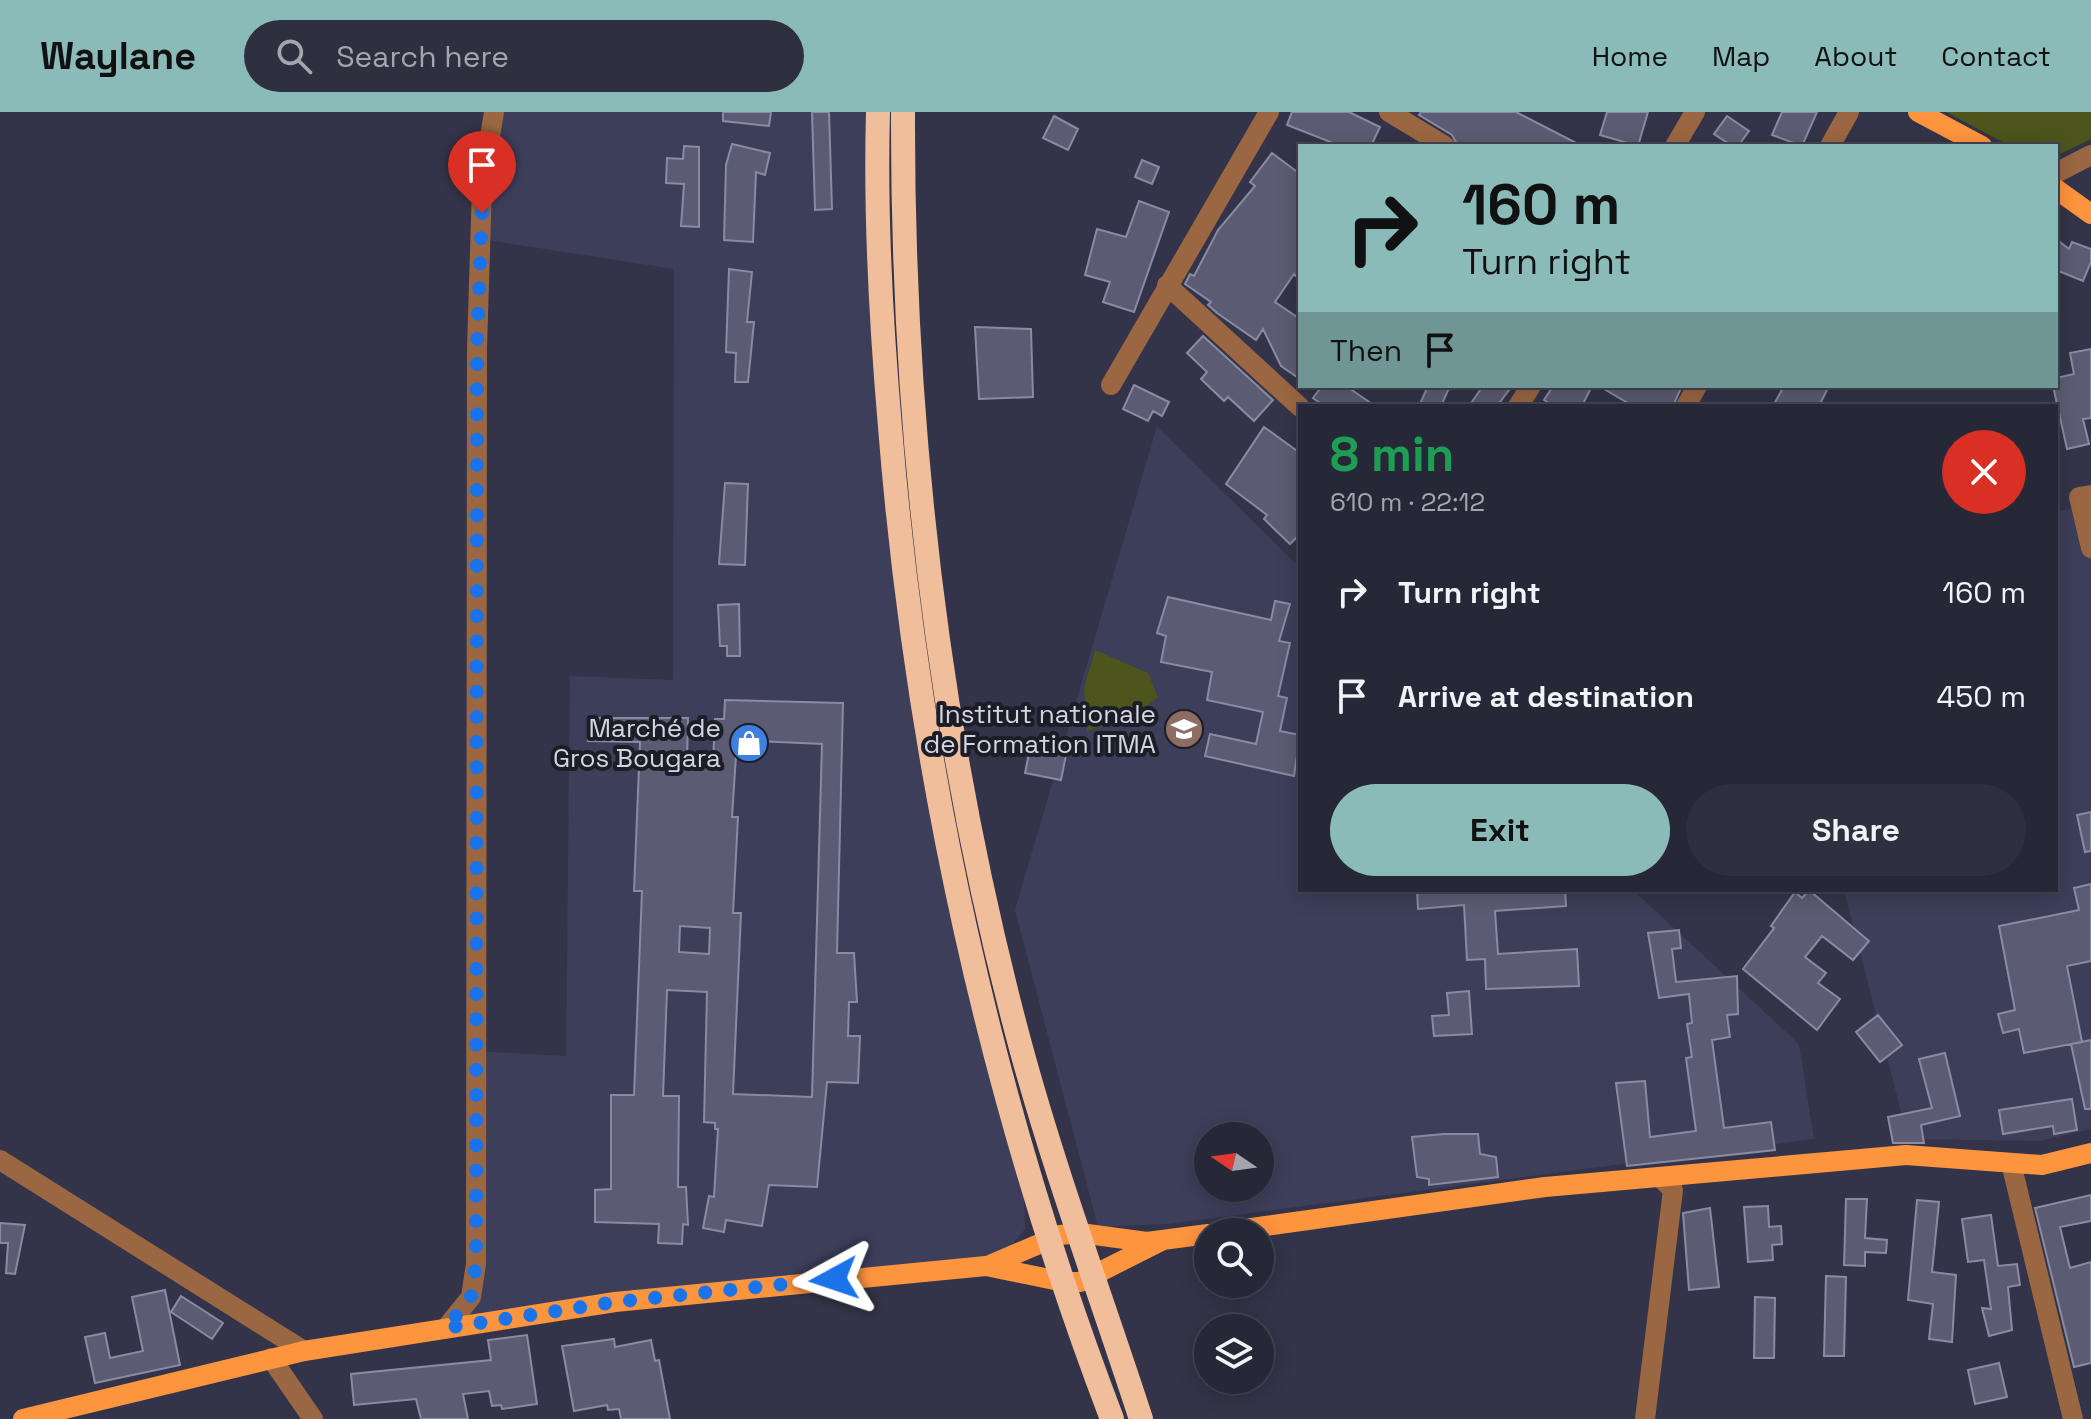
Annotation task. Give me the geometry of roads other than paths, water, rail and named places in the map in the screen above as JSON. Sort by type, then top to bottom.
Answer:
[{"type":"highway","points":[[878,112],[886,376],[899,525],[924,712],[990,1035],[1023,1159],[1112,1419]]},
{"type":"highway","points":[[903,112],[905,296],[914,444],[948,695],[986,895],[1022,1049],[1141,1419]]},
{"type":"main road","points":[[1918,112],[1978,144]]},
{"type":"main road","points":[[2058,190],[2091,214]]},
{"type":"main road","points":[[1274,1225],[1545,1187],[1906,1155],[2042,1165],[2091,1153]]},
{"type":"main road","points":[[986,1266],[1050,1237],[1080,1233],[1121,1240],[1163,1240],[1194,1236]]},
{"type":"main road","points":[[23,1419],[304,1351],[712,1290],[986,1266],[1064,1282],[1080,1282],[1163,1240]]},
{"type":"street","points":[[446,1328],[471,1297],[476,1264],[477,348],[482,186],[494,112]]},
{"type":"street","points":[[1111,385],[1269,112]]},
{"type":"street","points":[[1389,112],[1442,144]]},
{"type":"street","points":[[1676,144],[1695,112]]},
{"type":"street","points":[[1831,144],[1849,112]]},
{"type":"street","points":[[2058,172],[2091,155]]},
{"type":"street","points":[[1167,285],[1298,405]]},
{"type":"street","points":[[2091,495],[2079,497],[2091,548]]},
{"type":"street","points":[[0,1160],[304,1351]]},
{"type":"street","points":[[2011,1163],[2073,1419]]},
{"type":"street","points":[[1645,1419],[1673,1190],[1660,1177]]},
{"type":"street","points":[[271,1358],[313,1419]]},
{"type":"place","name":"Institut nationale de Formation ITMA","points":[[1184,729]]},
{"type":"place","name":"Marché de Gros Bougara","points":[[749,743]]}]
